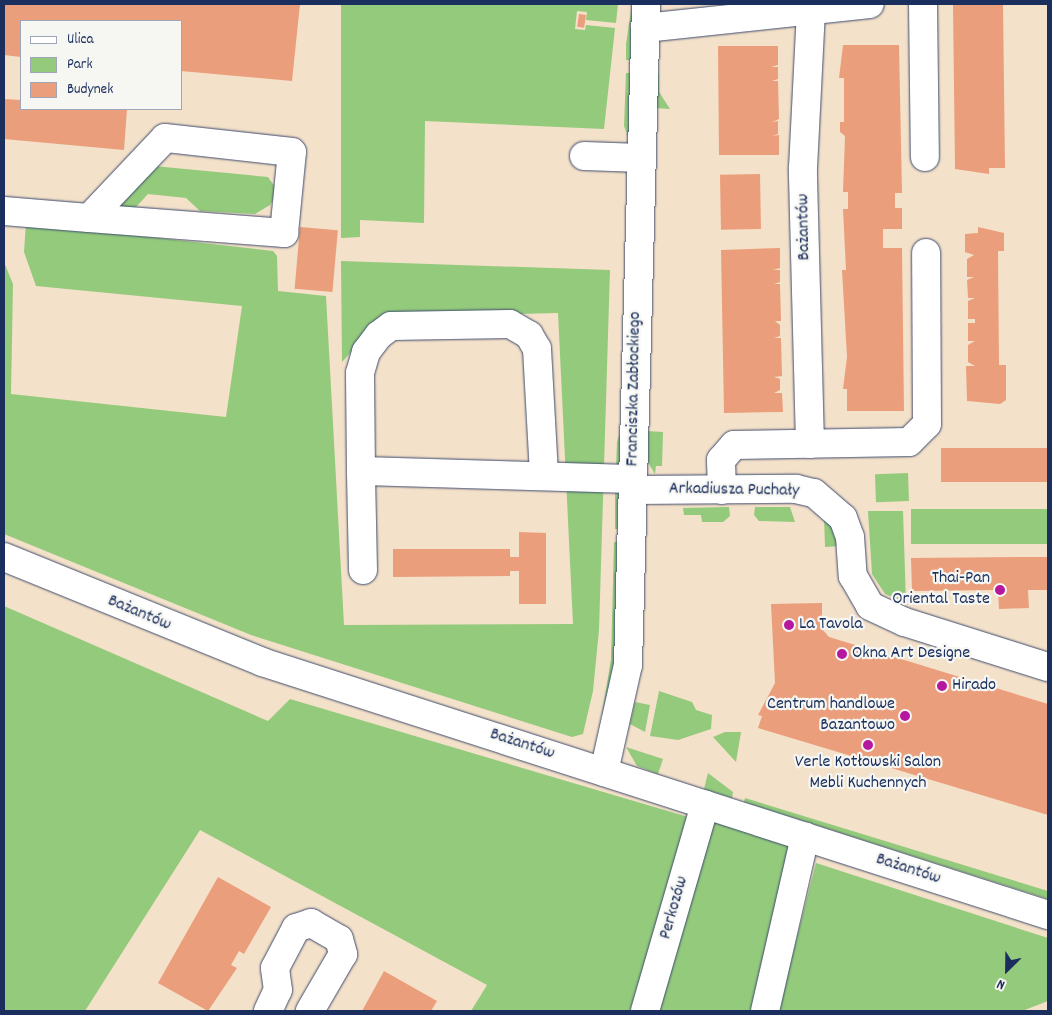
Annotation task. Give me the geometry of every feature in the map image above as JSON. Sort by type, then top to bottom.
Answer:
[{"type":"street","points":[[645,16],[811,10],[870,4]]},
{"type":"street","points":[[922,4],[925,157]]},
{"type":"street","name":"Bażantów","points":[[810,444],[803,168],[811,10]]},
{"type":"street","name":"Franciszka Zabłockiego","points":[[604,772],[628,665],[645,16]]},
{"type":"street","points":[[4,211],[89,218],[284,233],[292,152],[165,138],[89,218]]},
{"type":"street","points":[[584,156],[641,158]]},
{"type":"street","points":[[722,490],[722,460],[734,445],[909,442],[927,424],[926,253]]},
{"type":"street","points":[[363,570],[360,373],[366,352],[378,335],[391,326],[510,324],[529,335],[537,349],[544,474]]},
{"type":"street","name":"Arkadiusza Puchały","points":[[361,471],[544,474],[633,485],[814,493],[843,518],[850,537],[853,576],[870,606],[905,622],[1048,667]]},
{"type":"street","name":"Bażantów","points":[[4,557],[192,636],[604,772],[1048,915]]},
{"type":"street","name":"Perkozów","points":[[645,1011],[706,805]]},
{"type":"street","points":[[765,1011],[805,837]]},
{"type":"street","points":[[268,1011],[278,990],[275,968],[296,928],[312,923],[339,939],[343,954],[310,1011]]},
{"type":"green space","points":[[341,4],[618,4],[616,23],[586,20],[587,12],[577,11],[575,29],[585,30],[586,25],[615,28],[604,129],[425,121],[424,223],[360,220],[360,237],[341,238]]},
{"type":"green space","points":[[632,4],[632,60],[626,60],[626,44]]},
{"type":"green space","points":[[626,73],[632,73],[630,142],[624,126]]},
{"type":"green space","points":[[655,74],[659,74],[659,92],[670,109],[655,108]]},
{"type":"green space","points":[[154,166],[268,177],[278,191],[270,205],[255,214],[200,211],[186,198],[148,194],[136,207],[123,212],[115,204]]},
{"type":"green space","points":[[26,223],[273,251],[277,256],[278,291],[326,296],[344,625],[573,624],[558,313],[383,317],[342,362],[341,261],[610,270],[599,630],[593,691],[583,734],[572,737],[251,635],[4,534],[4,262],[13,284],[11,394],[226,417],[242,306],[36,286],[24,252]]},
{"type":"green space","points":[[623,423],[621,465],[616,468],[617,442]]},
{"type":"green space","points":[[647,431],[663,432],[662,466],[656,466],[655,474],[647,461]]},
{"type":"green space","points":[[908,473],[909,501],[876,502],[875,474]]},
{"type":"green space","points":[[615,491],[620,494],[621,529],[615,529]]},
{"type":"green space","points":[[729,507],[730,516],[723,522],[702,522],[701,515],[684,515],[683,508]]},
{"type":"green space","points":[[755,507],[790,507],[795,522],[759,521],[754,515]]},
{"type":"green space","points":[[911,509],[1048,509],[1048,544],[911,544]]},
{"type":"green space","points":[[868,511],[903,511],[906,603],[885,594],[872,574]]},
{"type":"green space","points":[[824,517],[833,527],[841,546],[825,547]]},
{"type":"green space","points":[[614,542],[620,542],[617,660],[607,717],[602,715],[611,659]]},
{"type":"green space","points":[[4,606],[268,721],[290,699],[688,817],[630,1011],[471,1011],[487,985],[200,830],[85,1011],[4,1011]]},
{"type":"green space","points":[[659,691],[692,702],[696,710],[712,715],[711,729],[678,740],[650,736]]},
{"type":"green space","points":[[635,702],[650,705],[645,732],[630,724]]},
{"type":"green space","points":[[725,732],[741,732],[736,762],[713,737]]},
{"type":"green space","points":[[626,747],[663,759],[658,774],[637,766]]},
{"type":"green space","points":[[708,773],[733,792],[732,798],[704,789]]},
{"type":"green space","points":[[745,798],[1048,891],[1048,899],[744,802]]},
{"type":"green space","points":[[715,819],[791,843],[758,1011],[656,1011]]},
{"type":"green space","points":[[816,863],[1048,938],[1048,1001],[1022,1011],[778,1011]]},
{"type":"building","points":[[4,4],[300,4],[292,81],[182,71],[182,20],[20,20],[20,57],[4,55]]},
{"type":"building","points":[[953,4],[1003,4],[1005,168],[989,168],[989,174],[955,169]]},
{"type":"building","points":[[579,14],[586,15],[584,28],[577,27]]},
{"type":"building","points":[[843,45],[899,45],[902,193],[895,193],[895,208],[902,208],[902,229],[883,229],[883,248],[902,248],[904,411],[847,411],[847,389],[843,389],[847,357],[842,270],[846,270],[843,209],[848,209],[848,192],[843,192],[845,136],[840,132],[840,122],[844,122],[844,78],[839,78]]},
{"type":"building","points":[[718,46],[778,46],[778,65],[771,67],[778,67],[778,79],[772,81],[778,81],[779,119],[772,122],[778,121],[778,134],[772,136],[779,135],[779,155],[719,155]]},
{"type":"building","points":[[4,99],[20,100],[20,110],[127,110],[124,150],[4,139]]},
{"type":"building","points":[[760,174],[761,229],[721,230],[720,175]]},
{"type":"building","points":[[300,227],[338,230],[332,292],[295,289]]},
{"type":"building","points":[[978,227],[1004,233],[1004,251],[998,251],[999,365],[1006,365],[1006,400],[1000,404],[967,401],[966,366],[975,366],[968,362],[968,345],[975,341],[968,341],[968,323],[975,323],[975,319],[968,319],[968,301],[975,298],[968,298],[967,280],[974,277],[967,277],[967,259],[974,255],[965,252],[965,234],[978,233]]},
{"type":"building","points":[[780,248],[780,268],[773,270],[780,270],[780,282],[774,284],[780,284],[781,321],[775,321],[780,325],[780,336],[774,338],[781,338],[782,376],[774,377],[780,379],[780,390],[774,393],[782,393],[783,412],[724,413],[721,250]]},
{"type":"building","points":[[941,448],[1048,448],[1048,482],[941,482]]},
{"type":"building","points":[[519,532],[546,533],[546,604],[519,604],[519,571],[510,571],[510,576],[393,577],[393,549],[510,549],[510,557],[519,557]]},
{"type":"building","points":[[1048,557],[1048,590],[1028,590],[1029,608],[999,609],[998,590],[912,591],[911,558]]},
{"type":"building","name":"Centrum handlowe Bazantowo","points":[[822,603],[822,629],[829,637],[1048,704],[1048,815],[758,728],[762,716],[758,715],[775,683],[771,604]]},
{"type":"building","points":[[218,877],[271,907],[244,954],[239,951],[231,965],[237,968],[208,1011],[158,983]]},
{"type":"building","points":[[384,971],[437,1001],[431,1011],[362,1011]]},
{"type":"place","name":"Thai-Pan Oriental Taste","points":[[1000,590]]},
{"type":"place","name":"La Tavola","points":[[789,625]]},
{"type":"place","name":"Okna Art Designe","points":[[842,654]]},
{"type":"place","name":"Hirado","points":[[942,686]]},
{"type":"place","name":"Centrum handlowe Bazantowo","points":[[905,716]]},
{"type":"place","name":"Verle Kotłowski Salon Mebli Kuchennych","points":[[868,745]]}]
